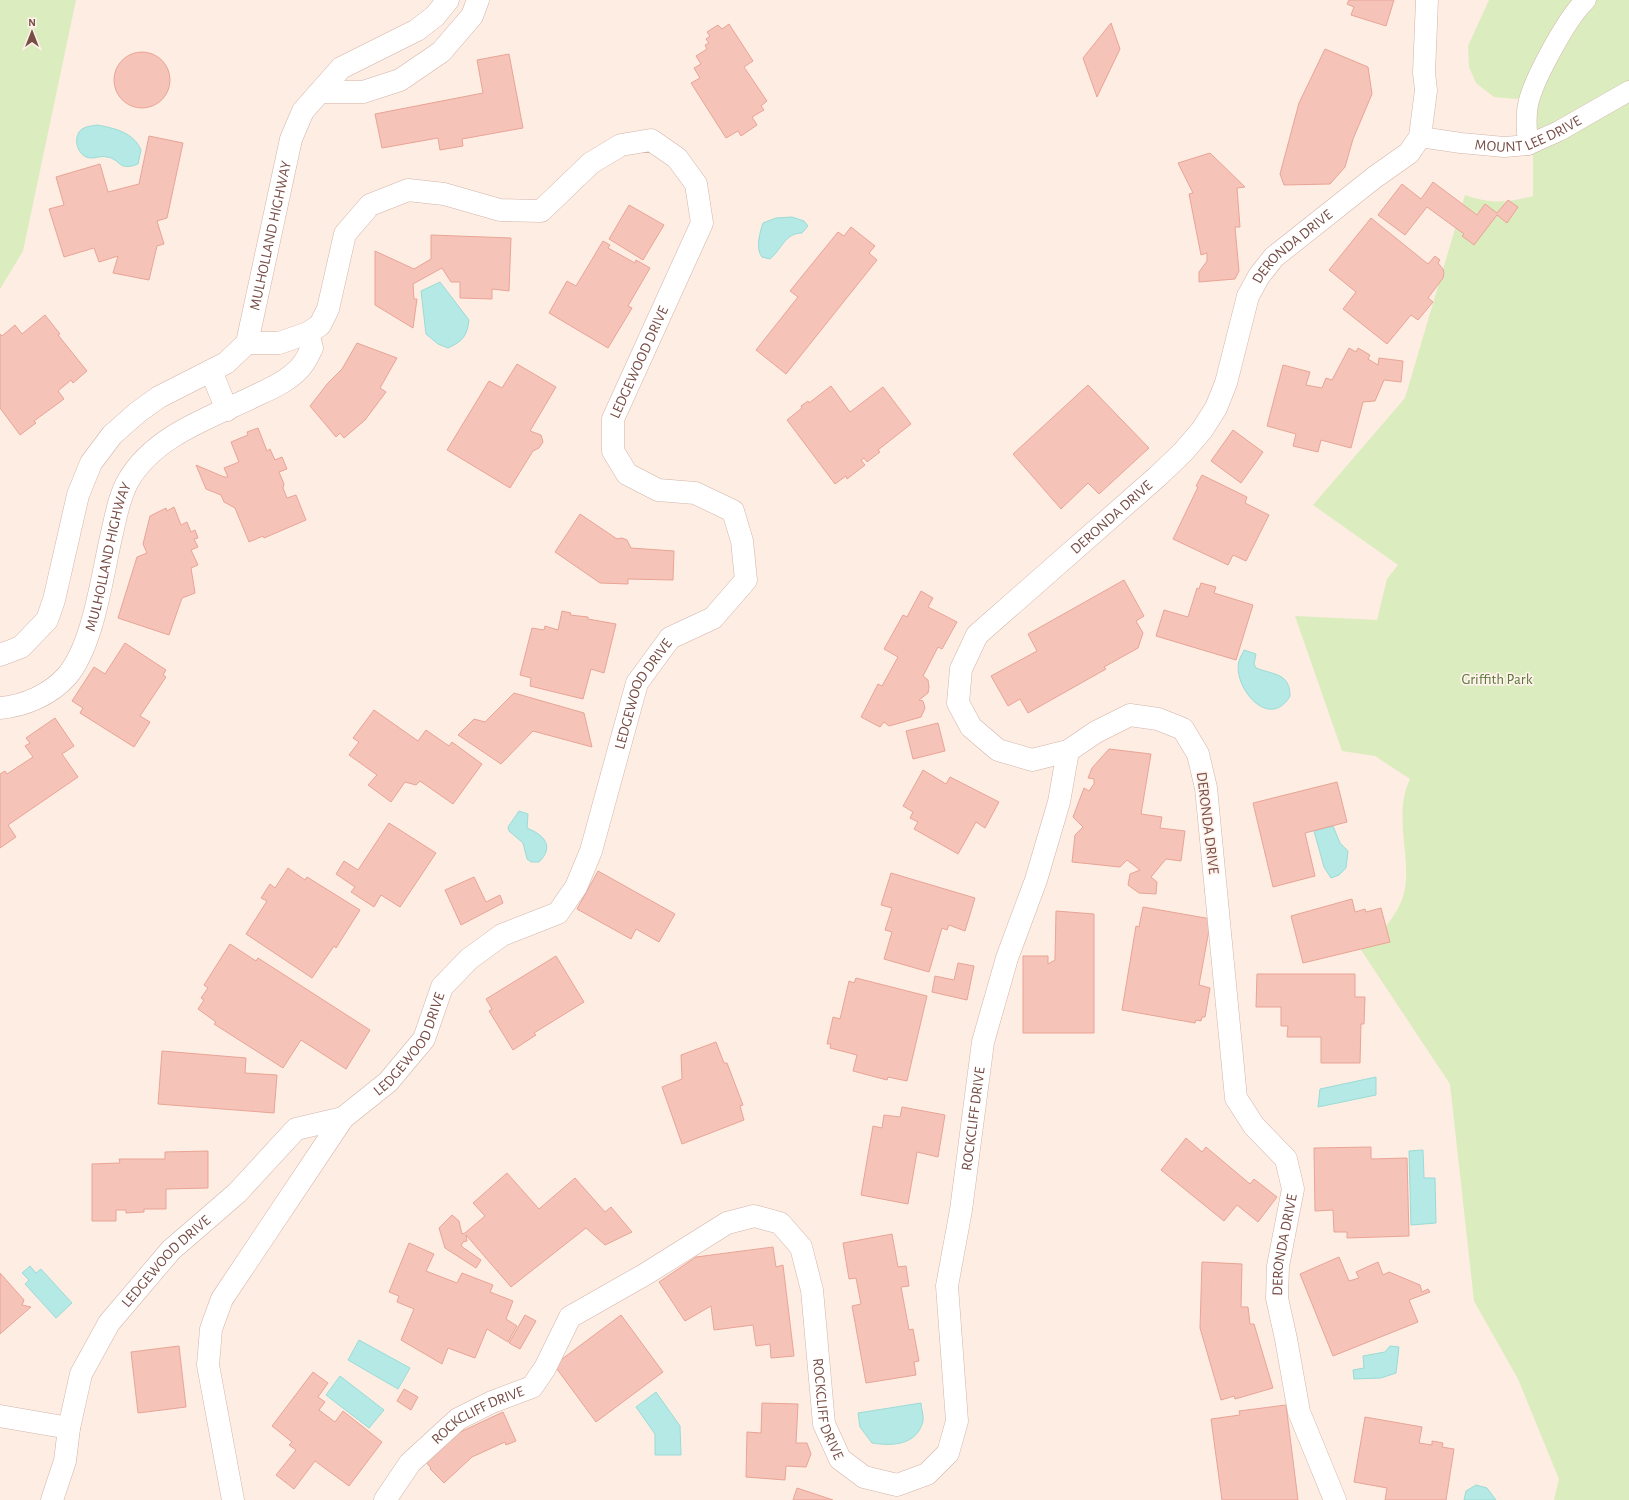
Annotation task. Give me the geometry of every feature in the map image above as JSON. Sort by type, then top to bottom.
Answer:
[{"type":"street","name":"MULHOLLAND HIGHWAY","points":[[247,343],[291,139],[303,111],[341,68],[417,30],[435,16],[448,0]]},
{"type":"street","points":[[320,92],[363,92],[400,80],[441,52],[472,16],[478,0]]},
{"type":"street","points":[[1420,137],[1426,90],[1424,73],[1427,0]]},
{"type":"street","name":"DERONDA DRIVE","points":[[1335,1500],[1298,1412],[1286,1339],[1277,1298],[1278,1266],[1293,1188],[1288,1167],[1286,1159],[1254,1126],[1236,1098],[1206,788],[1198,754],[1183,729],[1158,719],[1130,715],[1096,732],[1068,752],[1032,760],[998,750],[971,727],[958,703],[961,669],[977,635],[1183,452],[1202,430],[1216,408],[1226,382],[1248,296],[1259,276],[1274,257],[1376,176],[1409,153],[1420,137]]},
{"type":"street","name":"LEDGEWOOD DRIVE","points":[[52,1500],[65,1461],[69,1428],[81,1374],[110,1323],[171,1250],[237,1193],[296,1129],[343,1118],[388,1082],[424,1039],[442,987],[469,959],[502,935],[558,913],[576,887],[591,851],[637,683],[670,638],[713,618],[746,580],[742,541],[733,511],[695,493],[658,490],[627,474],[613,451],[613,419],[702,223],[696,184],[677,158],[650,140],[622,144],[591,163],[541,211],[500,210],[444,194],[408,190],[370,205],[345,234],[328,309],[320,325],[308,333],[279,343],[247,343]]},
{"type":"street","name":"MULHOLLAND HIGHWAY","points":[[0,708],[14,707],[42,696],[66,676],[80,654],[91,628],[118,505],[127,482],[143,459],[162,444],[190,426],[281,384],[303,364],[312,348],[308,333]]},
{"type":"street","points":[[0,655],[21,647],[47,620],[54,600],[78,495],[91,463],[112,436],[138,412],[159,396],[226,363],[247,343]]},
{"type":"street","points":[[211,371],[227,410]]},
{"type":"street","name":"ROCKCLIFF DRIVE","points":[[385,1500],[410,1463],[458,1419],[492,1402],[532,1387],[544,1368],[570,1317],[644,1275],[727,1223],[754,1216],[780,1223],[801,1247],[812,1290],[824,1424],[840,1459],[864,1477],[897,1485],[927,1474],[948,1453],[957,1421],[947,1286],[961,1210],[984,1042],[1007,958],[1036,880],[1060,802],[1068,752]]},
{"type":"street","points":[[233,1500],[208,1365],[211,1329],[222,1298],[343,1118]]},
{"type":"street","points":[[0,1416],[69,1428]]},
{"type":"lane","points":[[1528,145],[1526,122],[1528,103],[1553,47],[1586,0]]},
{"type":"lane","name":"MOUNT LEE DRIVE","points":[[1420,137],[1504,147],[1528,145],[1559,131],[1629,91]]},
{"type":"green space","points":[[0,0],[76,0],[23,251],[0,289]]},
{"type":"green space","name":"Griffith Park","points":[[1489,0],[1629,0],[1629,1500],[1554,1500],[1559,1479],[1518,1379],[1474,1301],[1450,1084],[1361,950],[1385,928],[1397,910],[1405,890],[1406,867],[1403,810],[1405,792],[1410,779],[1375,756],[1342,751],[1295,616],[1377,620],[1387,579],[1398,565],[1313,505],[1405,398],[1465,195],[1483,200],[1499,202],[1533,196],[1533,92],[1517,99],[1494,97],[1476,83],[1469,67],[1468,46]]},
{"type":"water","points":[[97,125],[123,132],[134,139],[141,150],[138,164],[127,167],[123,166],[112,158],[89,158],[83,155],[78,148],[77,136],[82,129]]},
{"type":"water","points":[[792,217],[804,221],[808,226],[802,233],[792,236],[784,242],[770,259],[762,257],[758,245],[763,223],[776,218]]},
{"type":"water","points":[[440,282],[469,320],[467,330],[461,340],[448,348],[438,344],[426,334],[421,291]]},
{"type":"water","points":[[1244,650],[1256,654],[1254,664],[1256,668],[1280,676],[1287,683],[1290,696],[1281,706],[1272,709],[1263,707],[1254,701],[1247,693],[1241,682],[1238,671],[1239,661]]},
{"type":"water","points":[[519,811],[528,814],[527,828],[538,834],[547,846],[544,856],[539,862],[531,862],[527,859],[523,843],[509,831],[508,827]]},
{"type":"water","points":[[1333,826],[1340,843],[1348,851],[1346,868],[1339,875],[1331,878],[1324,867],[1314,831]]},
{"type":"water","points":[[1376,1077],[1376,1095],[1318,1107],[1320,1089]]},
{"type":"water","points":[[1423,1150],[1424,1178],[1435,1178],[1436,1223],[1411,1225],[1409,1151]]},
{"type":"water","points":[[30,1266],[36,1273],[41,1269],[72,1303],[56,1318],[25,1284],[29,1280],[22,1273]]},
{"type":"water","points":[[359,1340],[410,1368],[398,1389],[348,1360]]},
{"type":"water","points":[[1390,1346],[1399,1347],[1396,1373],[1381,1378],[1354,1379],[1353,1370],[1364,1368],[1363,1356],[1385,1352]]},
{"type":"water","points":[[340,1376],[384,1410],[369,1428],[326,1395]]},
{"type":"water","points":[[656,1392],[680,1426],[681,1455],[655,1455],[655,1434],[636,1407]]},
{"type":"water","points":[[921,1403],[923,1421],[920,1429],[909,1440],[895,1444],[872,1443],[860,1427],[858,1413]]},
{"type":"water","points":[[1476,1485],[1487,1488],[1496,1500],[1464,1500],[1466,1491]]},
{"type":"building","points":[[1349,0],[1394,0],[1386,26],[1351,15],[1354,7],[1347,4]]},
{"type":"building","points":[[1111,23],[1120,49],[1097,97],[1083,58]]},
{"type":"building","points":[[729,24],[753,61],[744,67],[767,101],[761,106],[764,110],[752,117],[757,125],[741,136],[738,131],[726,138],[691,83],[700,78],[694,68],[701,64],[696,56],[707,49],[705,45],[709,43],[706,39],[710,36],[707,32],[718,25],[722,29]]},
{"type":"building","points":[[1325,49],[1368,67],[1372,94],[1353,139],[1345,167],[1330,184],[1284,185],[1280,174],[1299,103]]},
{"type":"building","points":[[136,52],[148,52],[158,56],[166,64],[170,74],[170,86],[166,96],[158,104],[148,108],[136,108],[126,104],[118,96],[114,86],[114,74],[118,64],[126,56]]},
{"type":"building","points":[[509,54],[523,128],[462,139],[463,146],[440,150],[438,138],[382,148],[375,114],[483,93],[477,60]]},
{"type":"building","points":[[149,136],[183,143],[167,218],[157,221],[164,244],[157,246],[149,280],[113,273],[118,256],[99,262],[94,248],[64,257],[49,209],[64,205],[56,177],[100,164],[108,192],[139,184]]},
{"type":"building","points":[[1210,153],[1245,187],[1237,188],[1240,227],[1235,227],[1239,271],[1235,279],[1199,282],[1199,272],[1207,261],[1207,253],[1201,255],[1189,194],[1193,193],[1178,163]]},
{"type":"building","points":[[1433,182],[1477,215],[1485,204],[1497,213],[1508,200],[1518,207],[1507,223],[1497,215],[1474,245],[1462,236],[1464,234],[1427,207],[1405,235],[1378,215],[1402,184],[1421,199]]},
{"type":"building","points":[[629,205],[664,225],[643,260],[609,239]]},
{"type":"building","points":[[1371,218],[1428,264],[1435,256],[1440,260],[1438,263],[1443,269],[1444,273],[1443,278],[1428,298],[1433,302],[1418,320],[1411,315],[1387,344],[1343,309],[1356,292],[1329,270]]},
{"type":"building","points":[[851,227],[875,246],[869,253],[877,260],[786,374],[756,350],[798,297],[790,291],[838,232],[844,236]]},
{"type":"building","points":[[431,235],[511,238],[509,291],[492,289],[492,299],[460,298],[460,282],[451,282],[442,268],[413,284],[414,299],[417,299],[413,328],[375,305],[375,251],[414,269],[431,259]]},
{"type":"building","points":[[603,241],[610,245],[608,248],[635,263],[636,260],[650,268],[628,306],[632,308],[608,348],[549,313],[567,281],[576,286]]},
{"type":"building","points":[[45,315],[60,334],[58,335],[87,371],[73,383],[71,380],[58,391],[64,399],[34,421],[36,423],[20,435],[0,408],[0,334],[2,336],[15,325],[22,334]]},
{"type":"building","points":[[357,343],[397,358],[380,388],[386,392],[365,420],[344,438],[340,433],[336,437],[310,406],[328,383],[342,369]]},
{"type":"building","points":[[1349,348],[1356,352],[1358,348],[1370,355],[1368,359],[1378,365],[1379,358],[1403,361],[1401,382],[1384,380],[1375,401],[1363,402],[1351,448],[1321,440],[1318,452],[1293,446],[1296,434],[1267,426],[1283,365],[1310,372],[1306,385],[1322,388],[1326,378],[1332,380]]},
{"type":"building","points":[[517,364],[556,387],[530,431],[541,435],[543,442],[539,448],[533,451],[510,488],[447,450],[489,381],[502,388]]},
{"type":"building","points":[[1088,385],[1149,448],[1099,494],[1088,483],[1061,509],[1013,454]]},
{"type":"building","points":[[831,386],[850,412],[883,387],[911,424],[878,450],[880,452],[867,462],[864,458],[861,460],[865,465],[847,479],[846,476],[835,484],[787,420],[802,408],[801,406],[808,401],[809,403]]},
{"type":"building","points":[[258,428],[267,451],[270,449],[275,460],[282,457],[287,469],[279,472],[284,484],[283,488],[287,498],[296,495],[306,520],[264,538],[263,536],[249,542],[235,508],[224,502],[221,495],[206,489],[196,465],[224,477],[228,477],[224,468],[239,462],[231,442],[248,435],[247,432]]},
{"type":"building","points":[[1233,430],[1263,452],[1241,483],[1211,461]]},
{"type":"building","points":[[1202,475],[1247,497],[1245,503],[1269,515],[1246,561],[1233,555],[1228,565],[1173,539],[1198,487],[1196,486]]},
{"type":"building","points":[[174,507],[181,525],[187,522],[191,532],[195,530],[198,538],[194,539],[198,547],[191,550],[198,565],[191,568],[195,593],[182,598],[169,635],[118,618],[137,557],[147,553],[143,544],[150,516],[166,508],[167,511]]},
{"type":"building","points":[[580,514],[617,539],[622,538],[627,540],[631,548],[674,551],[673,580],[628,579],[628,584],[600,583],[555,552]]},
{"type":"building","points":[[1124,580],[1144,616],[1136,621],[1143,633],[1138,648],[1104,667],[1106,669],[1028,713],[1020,699],[1008,706],[991,676],[1037,651],[1028,634]]},
{"type":"building","points":[[1201,583],[1216,587],[1214,593],[1253,605],[1236,660],[1156,636],[1164,610],[1188,617],[1197,588],[1199,589]]},
{"type":"building","points":[[921,591],[933,598],[928,607],[957,622],[942,649],[938,647],[923,676],[928,680],[929,687],[928,693],[919,700],[923,701],[925,708],[921,717],[889,726],[884,722],[880,727],[861,717],[878,684],[882,686],[898,657],[884,649],[903,615],[907,617]]},
{"type":"building","points":[[562,611],[571,613],[570,615],[588,617],[588,619],[616,624],[604,673],[591,669],[583,699],[530,686],[531,678],[520,675],[532,628],[544,630],[545,626],[558,630]]},
{"type":"building","points":[[125,643],[166,670],[163,675],[166,677],[140,716],[150,722],[134,747],[80,713],[83,708],[72,701],[94,667],[105,674]]},
{"type":"building","points":[[514,693],[584,713],[592,747],[533,731],[501,764],[458,735],[474,719],[485,722]]},
{"type":"building","points":[[374,710],[418,741],[426,730],[449,746],[452,742],[482,764],[453,804],[420,781],[416,785],[405,782],[391,802],[368,785],[377,775],[349,755],[359,742],[353,738]]},
{"type":"building","points":[[55,718],[74,746],[62,754],[78,777],[8,825],[16,837],[0,848],[0,774],[5,771],[7,774],[33,757],[25,746],[30,743],[26,738]]},
{"type":"building","points":[[938,723],[945,751],[913,759],[906,731]]},
{"type":"building","points":[[1109,749],[1151,754],[1141,814],[1162,817],[1160,828],[1185,831],[1181,861],[1166,859],[1151,877],[1157,882],[1156,894],[1139,893],[1128,885],[1130,874],[1140,870],[1127,860],[1120,867],[1072,862],[1075,835],[1083,827],[1073,817],[1084,788],[1089,791],[1094,784],[1094,779],[1088,778],[1092,768]]},
{"type":"building","points":[[923,770],[946,784],[950,777],[999,802],[985,828],[976,822],[958,854],[914,829],[918,822],[910,818],[913,812],[903,806]]},
{"type":"building","points":[[1337,782],[1347,822],[1305,833],[1315,876],[1273,887],[1253,803]]},
{"type":"building","points":[[389,823],[436,853],[400,907],[381,895],[374,907],[351,892],[355,887],[336,874],[344,861],[358,870]]},
{"type":"building","points":[[288,868],[305,880],[307,877],[360,910],[336,948],[334,946],[312,978],[246,934],[267,901],[261,898],[270,884],[275,888]]},
{"type":"building","points":[[598,871],[675,914],[659,942],[636,929],[631,939],[577,909]]},
{"type":"building","points":[[891,873],[975,898],[965,931],[949,925],[947,930],[942,928],[929,972],[884,959],[892,932],[885,930],[892,908],[881,905]]},
{"type":"building","points":[[474,877],[486,902],[500,895],[503,903],[461,925],[445,890]]},
{"type":"building","points":[[1352,899],[1355,912],[1365,909],[1366,912],[1381,908],[1390,942],[1303,963],[1291,916]]},
{"type":"building","points":[[1143,907],[1211,919],[1199,985],[1210,988],[1205,1017],[1202,1017],[1201,1021],[1196,1020],[1195,1023],[1122,1010],[1136,926],[1139,927]]},
{"type":"building","points":[[1056,911],[1094,914],[1094,1033],[1023,1033],[1023,956],[1048,956],[1048,964],[1055,960]]},
{"type":"building","points":[[230,944],[256,961],[258,958],[370,1030],[346,1069],[301,1040],[283,1068],[214,1024],[216,1022],[198,1009],[204,1000],[201,998],[208,988],[204,985]]},
{"type":"building","points":[[556,956],[584,1002],[534,1033],[536,1035],[513,1050],[489,1011],[492,1009],[486,999]]},
{"type":"building","points":[[958,963],[974,966],[967,1000],[932,992],[935,976],[954,980]]},
{"type":"building","points":[[1257,974],[1355,974],[1355,997],[1365,997],[1364,1024],[1361,1024],[1360,1063],[1321,1063],[1321,1037],[1287,1037],[1288,1026],[1281,1026],[1281,1007],[1256,1007]]},
{"type":"building","points":[[856,978],[927,996],[907,1081],[888,1077],[887,1080],[853,1071],[857,1055],[830,1048],[831,1044],[827,1044],[833,1017],[840,1019],[849,981],[854,983]]},
{"type":"building","points":[[716,1042],[724,1063],[727,1063],[743,1105],[740,1106],[744,1120],[682,1144],[662,1087],[682,1079],[681,1055]]},
{"type":"building","points":[[162,1051],[246,1058],[245,1073],[277,1075],[274,1113],[158,1104]]},
{"type":"building","points":[[902,1107],[945,1115],[938,1157],[917,1152],[908,1204],[861,1195],[873,1126],[882,1128],[884,1115],[900,1117]]},
{"type":"building","points":[[1186,1138],[1202,1152],[1206,1147],[1250,1184],[1254,1179],[1277,1197],[1258,1222],[1237,1205],[1224,1221],[1161,1170]]},
{"type":"building","points":[[1371,1147],[1371,1159],[1407,1158],[1409,1236],[1347,1238],[1347,1232],[1334,1232],[1333,1210],[1315,1211],[1314,1148]]},
{"type":"building","points":[[208,1151],[208,1188],[166,1189],[166,1209],[144,1209],[144,1212],[126,1213],[126,1210],[116,1210],[116,1221],[92,1221],[92,1164],[120,1163],[119,1159],[165,1159],[165,1152]]},
{"type":"building","points":[[507,1173],[539,1209],[575,1178],[605,1212],[611,1207],[632,1232],[605,1245],[586,1228],[511,1287],[466,1235],[467,1241],[463,1242],[461,1246],[481,1260],[476,1268],[445,1248],[439,1228],[452,1215],[459,1221],[462,1234],[465,1233],[485,1216],[473,1203]]},
{"type":"building","points":[[892,1234],[898,1267],[906,1266],[909,1286],[901,1287],[909,1330],[913,1329],[919,1361],[914,1362],[916,1375],[866,1383],[852,1306],[861,1304],[856,1278],[849,1279],[843,1243]]},
{"type":"building","points":[[409,1243],[434,1254],[426,1271],[457,1283],[462,1273],[493,1285],[490,1292],[513,1301],[506,1319],[517,1326],[508,1342],[487,1329],[475,1358],[448,1348],[442,1364],[401,1340],[414,1309],[397,1302],[399,1296],[389,1292]]},
{"type":"building","points":[[773,1247],[776,1267],[783,1265],[794,1356],[771,1358],[770,1344],[756,1346],[753,1325],[714,1330],[711,1306],[685,1321],[659,1282],[696,1257]]},
{"type":"building","points":[[1339,1257],[1349,1281],[1359,1278],[1356,1272],[1378,1262],[1383,1275],[1389,1272],[1420,1285],[1422,1292],[1428,1289],[1430,1292],[1409,1300],[1418,1322],[1333,1356],[1300,1274]]},
{"type":"building","points":[[1202,1262],[1242,1264],[1241,1307],[1248,1307],[1250,1324],[1254,1324],[1273,1388],[1235,1399],[1234,1396],[1221,1400],[1200,1328]]},
{"type":"building","points":[[0,1273],[24,1300],[22,1305],[31,1307],[0,1334]]},
{"type":"building","points":[[525,1315],[536,1321],[520,1349],[509,1343]]},
{"type":"building","points":[[621,1315],[663,1372],[596,1422],[554,1365]]},
{"type":"building","points":[[179,1346],[186,1407],[138,1413],[131,1352]]},
{"type":"building","points":[[313,1372],[328,1383],[318,1397],[325,1402],[319,1410],[335,1422],[343,1411],[382,1442],[349,1486],[315,1461],[294,1489],[276,1475],[296,1450],[289,1445],[292,1442],[272,1426]]},
{"type":"building","points":[[404,1389],[418,1397],[411,1410],[397,1401]]},
{"type":"building","points":[[762,1403],[798,1404],[796,1443],[807,1443],[811,1454],[806,1467],[786,1466],[785,1480],[746,1477],[747,1432],[761,1433]]},
{"type":"building","points":[[1286,1405],[1298,1500],[1222,1500],[1211,1419],[1240,1415],[1239,1411]]},
{"type":"building","points":[[503,1412],[516,1441],[506,1445],[505,1442],[472,1457],[444,1483],[430,1469],[431,1468],[425,1461],[454,1435]]},
{"type":"building","points":[[1365,1417],[1422,1427],[1419,1443],[1432,1445],[1432,1441],[1443,1443],[1442,1447],[1454,1449],[1446,1500],[1385,1500],[1387,1488],[1354,1482]]},
{"type":"building","points":[[797,1488],[833,1500],[793,1500]]}]
